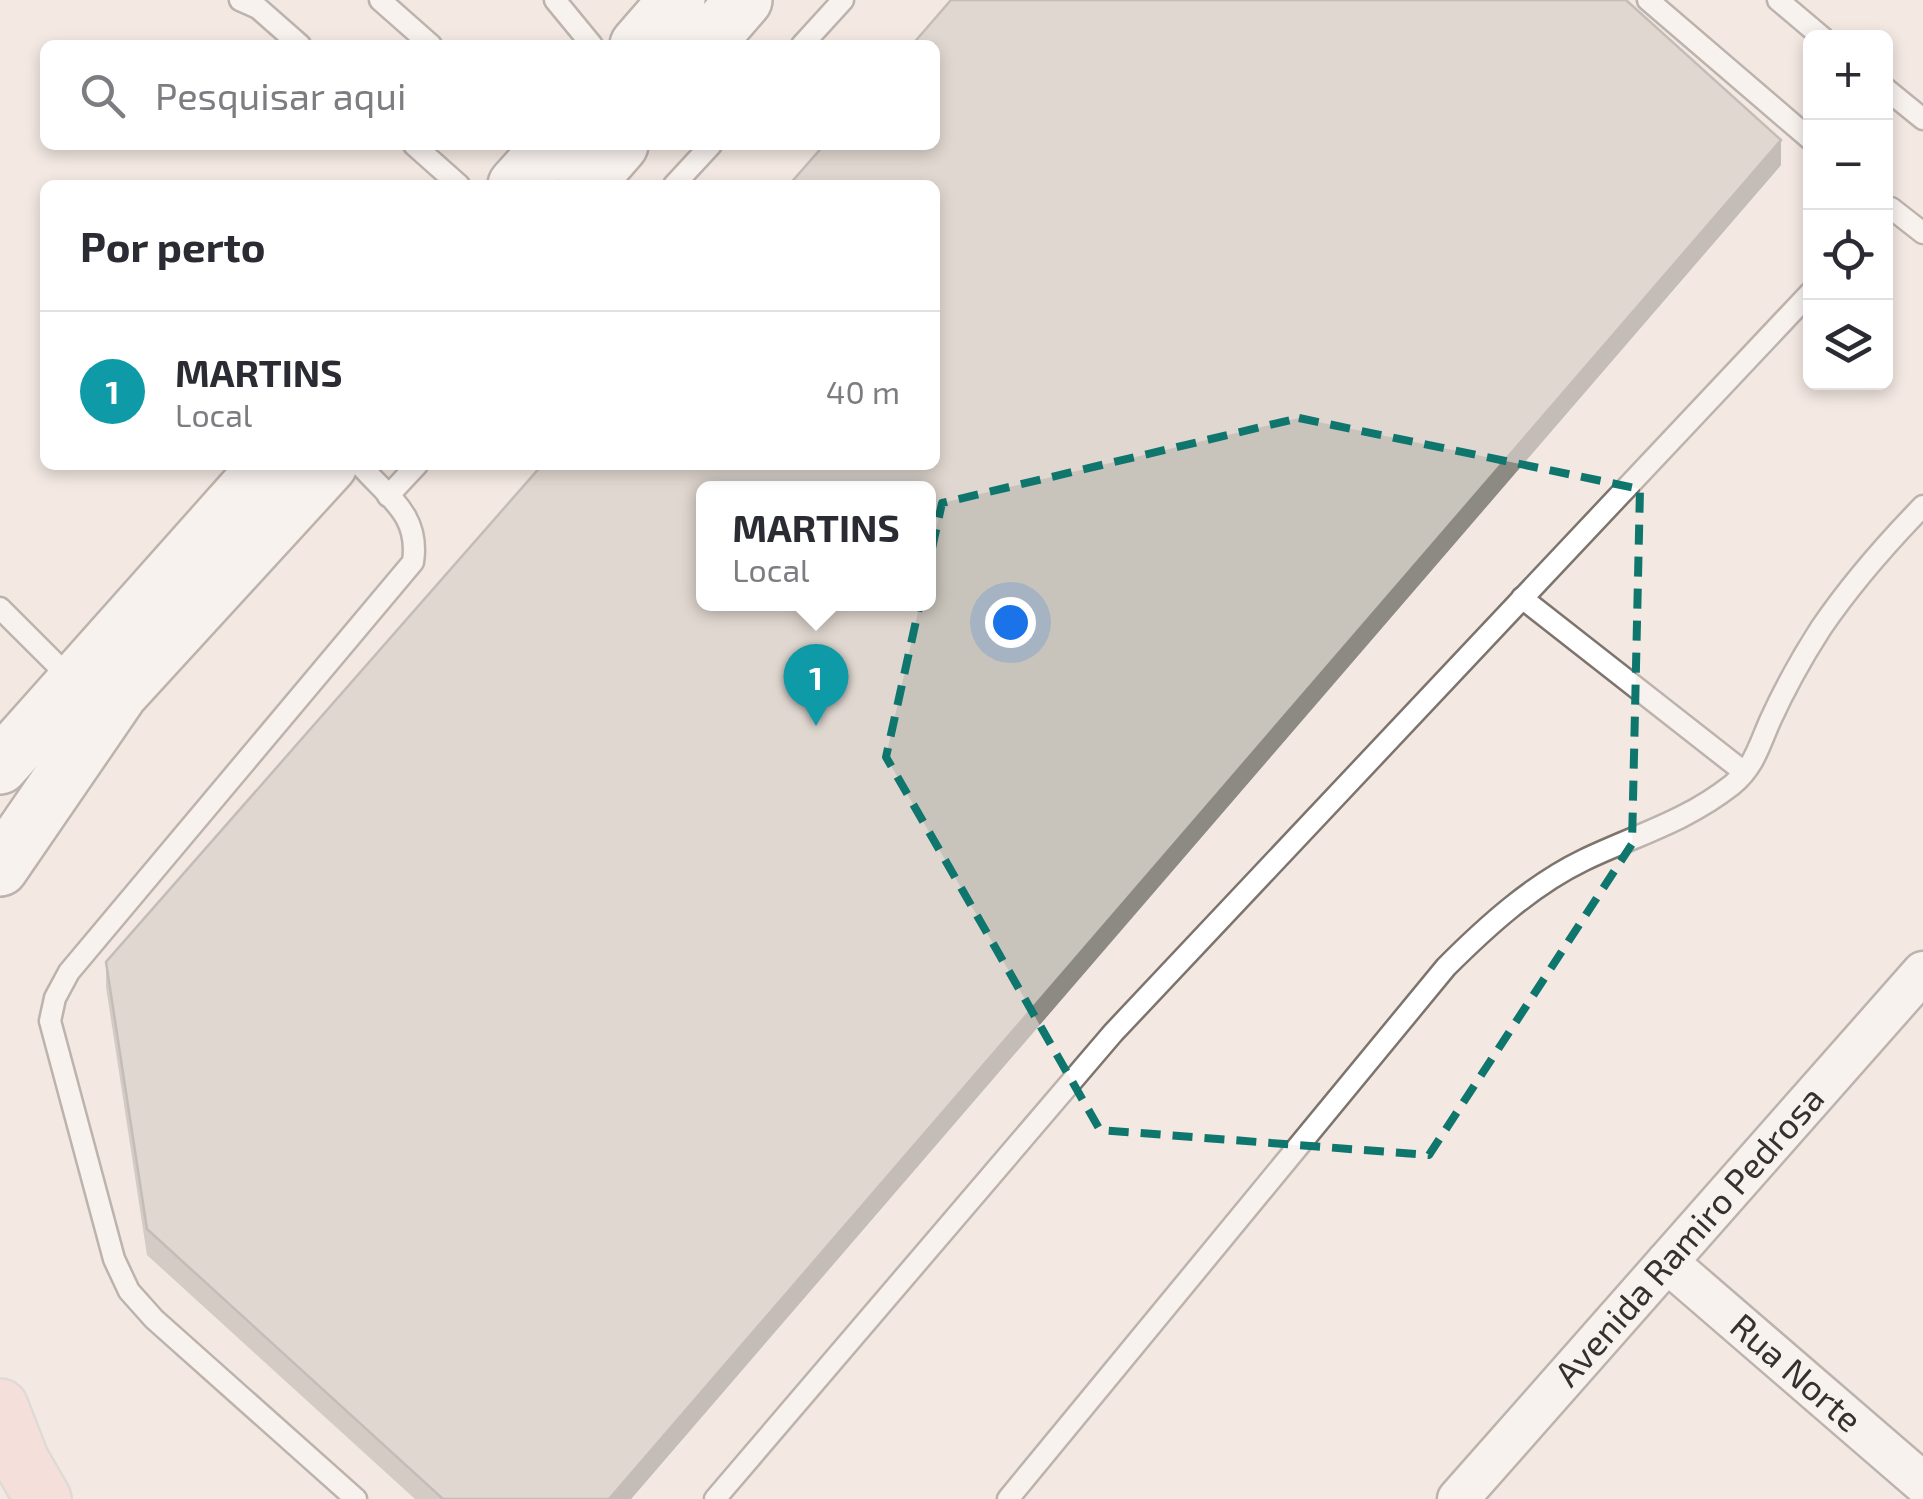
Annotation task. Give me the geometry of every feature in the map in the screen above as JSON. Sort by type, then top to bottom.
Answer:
[{"type":"main road","points":[[642,40],[677,0]]},
{"type":"main road","points":[[710,40],[744,0]]},
{"type":"main road","points":[[0,868],[95,680],[264,470]]},
{"type":"main road","points":[[0,766],[324,470]]},
{"type":"main road","points":[[0,1407],[21,1461],[42,1499]]},
{"type":"street","name":"Avenida Ramiro Pedrosa","points":[[1458,1499],[1668,1262],[1915,999]]},
{"type":"street","name":"Rua Norte","points":[[1668,1262],[1923,1484]]},
{"type":"lane","points":[[240,0],[258,8],[294,40]]},
{"type":"lane","points":[[380,0],[425,40]]},
{"type":"lane","points":[[556,0],[588,40]]},
{"type":"lane","points":[[807,40],[843,0]]},
{"type":"lane","points":[[1648,0],[1803,133]]},
{"type":"lane","points":[[1778,0],[1814,30]]},
{"type":"lane","points":[[1893,94],[1923,119]]},
{"type":"lane","points":[[420,150],[454,180]]},
{"type":"lane","points":[[679,180],[706,150]]},
{"type":"lane","points":[[1890,210],[1923,233]]},
{"type":"lane","points":[[716,1499],[1113,1033],[1803,300]]},
{"type":"lane","points":[[356,1499],[154,1319],[128,1290],[114,1259],[50,1021],[54,998],[70,972],[412,562],[416,540],[410,520],[365,470]]},
{"type":"lane","points":[[388,496],[412,470]]},
{"type":"lane","points":[[1008,1499],[1446,967],[1484,930],[1581,862],[1677,822],[1744,772],[1756,758],[1770,720],[1820,630],[1875,556],[1923,506]]},
{"type":"lane","points":[[1522,598],[1744,772]]},
{"type":"lane","points":[[0,608],[95,680]]},
{"type":"highlighted area","points":[[1299,418],[1640,489],[1632,844],[1429,1155],[1100,1130],[886,757],[942,503]]},
{"type":"building","points":[[951,0],[1626,0],[1781,140],[609,1499],[443,1499],[147,1229],[106,962],[538,470],[940,470],[940,180],[793,180],[820,150],[940,150],[940,40],[916,40]]},
{"type":"place","name":"MARTINS","points":[[816,726]]}]
